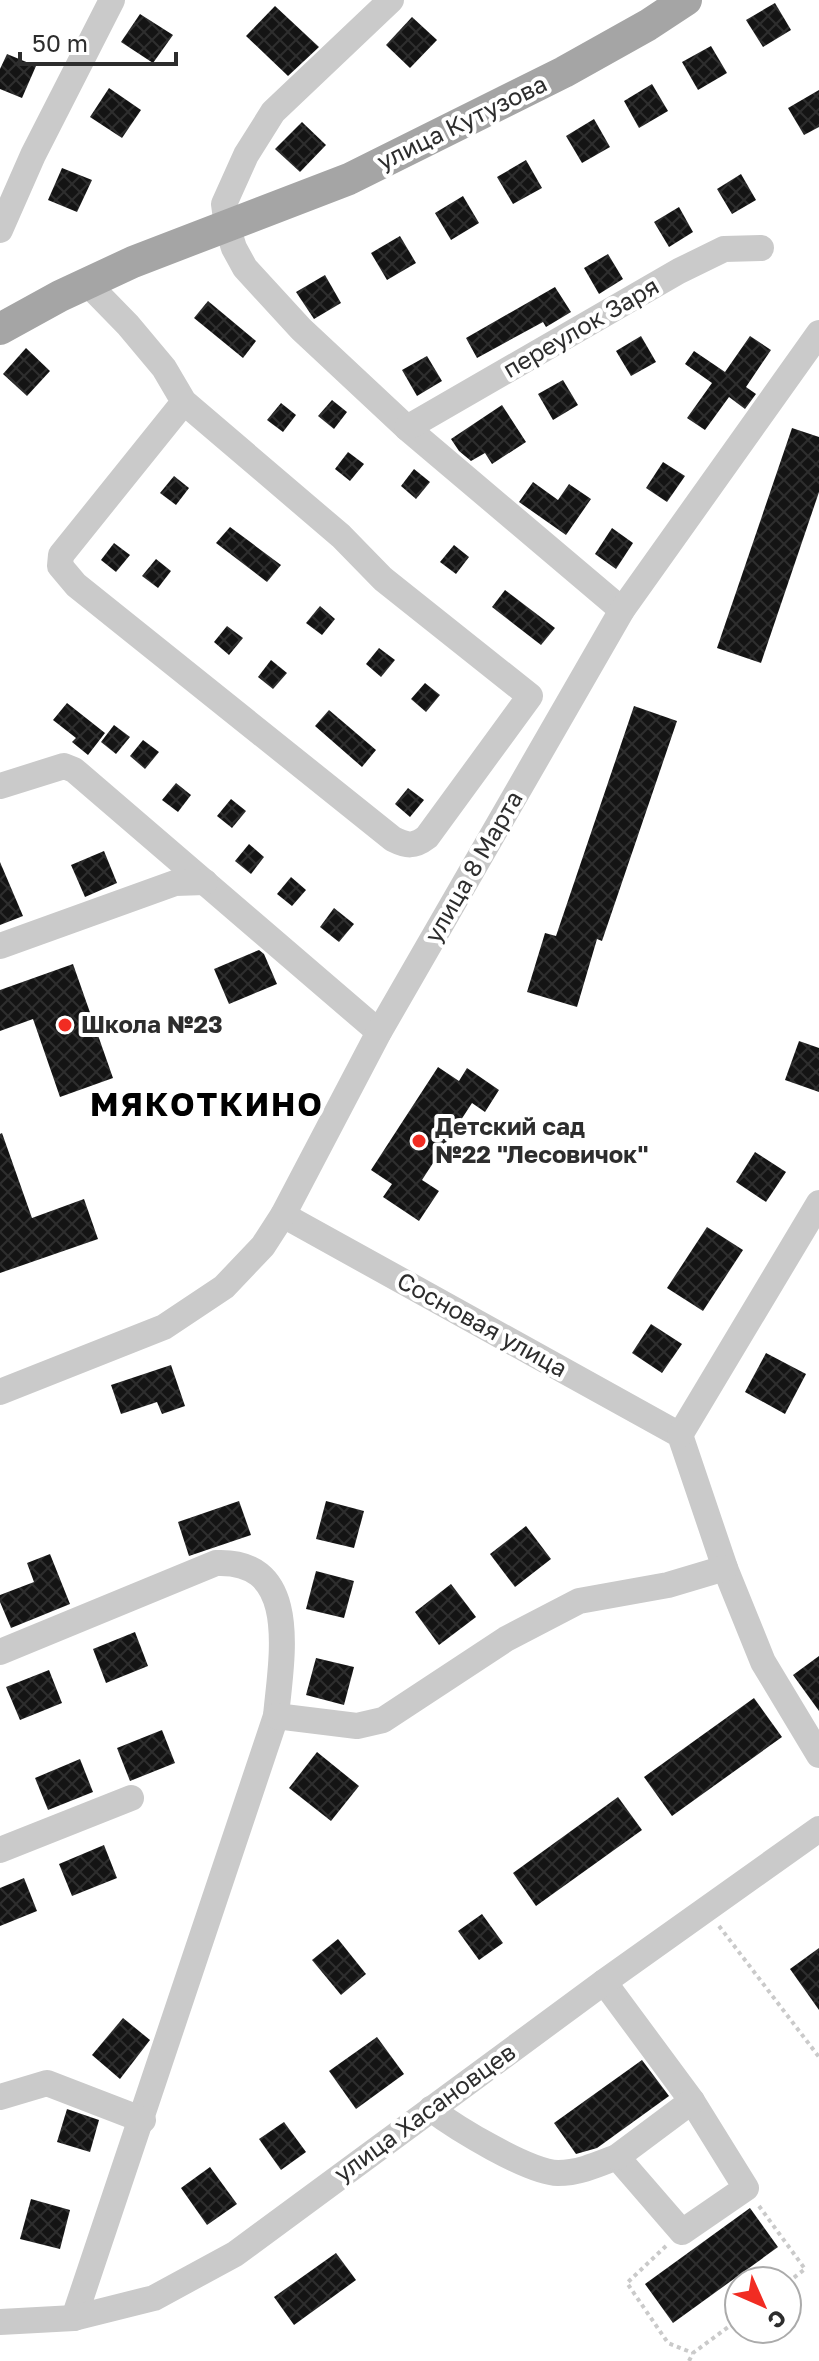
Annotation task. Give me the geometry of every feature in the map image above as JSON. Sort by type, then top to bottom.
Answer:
[{"type":"main road","name":"улица Кутузова","points":[[0,329],[133,262],[349,179],[564,72],[686,0]]},
{"type":"street","points":[[0,230],[33,155],[112,0]]},
{"type":"street","points":[[391,0],[273,112],[232,184],[224,204],[227,226],[245,268],[301,329],[407,428],[622,610]]},
{"type":"street","name":"переулок Заря","points":[[407,428],[679,271],[724,249],[761,248]]},
{"type":"street","points":[[87,283],[164,368],[184,402],[341,536],[383,579],[530,696],[427,837],[416,845],[405,845],[393,839],[76,585],[60,566],[61,555],[184,402]]},
{"type":"street","name":"улица 8 Марта","points":[[0,1392],[164,1327],[199,1306],[246,1267],[263,1246],[283,1215],[379,1032],[622,610],[819,333]]},
{"type":"street","points":[[0,786],[64,766],[74,770],[379,1032]]},
{"type":"street","points":[[0,946],[175,883],[205,882]]},
{"type":"street","points":[[819,1203],[680,1435],[725,1568],[763,1662],[819,1755]]},
{"type":"street","name":"Сосновая улица","points":[[283,1215],[680,1435]]},
{"type":"street","points":[[0,1652],[216,1563],[235,1562],[249,1567],[275,1595],[280,1612],[282,1642],[276,1716],[143,2120],[74,2318]]},
{"type":"street","points":[[276,1716],[357,1726],[383,1720],[506,1639],[579,1601],[668,1585],[725,1568]]},
{"type":"street","points":[[0,1850],[131,1798]]},
{"type":"street","name":"улица Хасановцев","points":[[0,2322],[74,2318],[154,2298],[235,2254],[705,1908],[819,1829]]},
{"type":"street","points":[[604,1982],[692,2101],[746,2188],[682,2232],[617,2157]]},
{"type":"street","points":[[1,2095],[47,2083],[143,2120]]},
{"type":"street","points":[[431,2109],[451,2124],[521,2161],[555,2173],[593,2166],[617,2157],[692,2101]]},
{"type":"path","points":[[705,1908],[819,2057]]},
{"type":"path","points":[[746,2188],[802,2265]]},
{"type":"path","points":[[682,2232],[627,2283],[668,2343],[693,2353]]},
{"type":"path","points":[[689,2361],[693,2353],[723,2331]]},
{"type":"building","points":[[775,3],[791,30],[763,47],[746,20]]},
{"type":"building","points":[[275,6],[319,47],[288,76],[246,36]]},
{"type":"building","points":[[140,14],[173,35],[153,63],[121,42]]},
{"type":"building","points":[[412,17],[437,40],[410,68],[386,45]]},
{"type":"building","points":[[711,46],[727,73],[698,90],[682,62]]},
{"type":"building","points":[[7,54],[36,66],[22,98],[0,89],[0,69]]},
{"type":"building","points":[[652,84],[668,111],[639,128],[624,101]]},
{"type":"building","points":[[109,88],[141,110],[122,138],[90,117]]},
{"type":"building","points":[[819,90],[819,127],[804,135],[788,108]]},
{"type":"building","points":[[594,119],[610,147],[582,163],[566,136]]},
{"type":"building","points":[[302,122],[326,145],[300,172],[275,149]]},
{"type":"building","points":[[526,160],[542,188],[513,204],[497,177]]},
{"type":"building","points":[[62,168],[92,180],[77,212],[48,200]]},
{"type":"building","points":[[741,174],[756,200],[732,214],[717,189]]},
{"type":"building","points":[[463,196],[479,223],[451,240],[435,213]]},
{"type":"building","points":[[679,207],[693,232],[669,247],[654,222]]},
{"type":"building","points":[[400,236],[416,263],[387,280],[371,253]]},
{"type":"building","points":[[608,254],[623,279],[599,294],[584,268]]},
{"type":"building","points":[[325,275],[341,303],[314,319],[296,292]]},
{"type":"building","points":[[555,287],[571,312],[546,327],[543,322],[477,358],[466,338]]},
{"type":"building","points":[[208,301],[256,341],[243,358],[194,318]]},
{"type":"building","points":[[641,336],[656,362],[631,376],[616,351]]},
{"type":"building","points":[[750,336],[771,350],[746,387],[756,394],[745,409],[729,397],[705,430],[687,418],[712,383],[685,364],[694,351],[725,372]]},
{"type":"building","points":[[26,348],[50,371],[27,396],[3,374]]},
{"type":"building","points":[[427,356],[442,381],[417,396],[402,370]]},
{"type":"building","points":[[563,380],[578,405],[553,420],[538,394]]},
{"type":"building","points":[[332,400],[347,412],[334,429],[318,416]]},
{"type":"building","points":[[281,403],[296,415],[283,432],[267,420]]},
{"type":"building","points":[[502,405],[526,442],[492,464],[485,453],[471,461],[451,439]]},
{"type":"building","points":[[792,428],[819,437],[819,492],[761,663],[717,648]]},
{"type":"building","points":[[348,452],[364,464],[350,481],[335,469]]},
{"type":"building","points":[[663,462],[685,476],[667,502],[646,488]]},
{"type":"building","points":[[414,469],[430,482],[416,499],[401,486]]},
{"type":"building","points":[[174,476],[189,488],[176,505],[160,493]]},
{"type":"building","points":[[533,482],[558,500],[569,484],[591,499],[566,535],[519,502]]},
{"type":"building","points":[[230,527],[281,565],[267,582],[216,543]]},
{"type":"building","points":[[612,528],[633,543],[616,569],[595,554]]},
{"type":"building","points":[[114,543],[130,555],[116,572],[101,560]]},
{"type":"building","points":[[454,545],[469,557],[456,574],[440,562]]},
{"type":"building","points":[[156,559],[171,571],[158,588],[142,576]]},
{"type":"building","points":[[505,590],[555,628],[541,645],[492,607]]},
{"type":"building","points":[[320,606],[335,619],[322,635],[306,623]]},
{"type":"building","points":[[227,626],[243,638],[229,655],[214,642]]},
{"type":"building","points":[[379,648],[395,660],[381,677],[366,664]]},
{"type":"building","points":[[271,660],[287,673],[273,689],[258,677]]},
{"type":"building","points":[[425,683],[440,695],[426,712],[411,699]]},
{"type":"building","points":[[67,703],[105,733],[88,755],[72,742],[76,738],[53,720]]},
{"type":"building","points":[[634,706],[677,721],[602,941],[597,939],[577,1007],[527,992],[545,933],[556,936]]},
{"type":"building","points":[[329,710],[376,750],[362,767],[315,726]]},
{"type":"building","points":[[114,725],[130,737],[116,754],[101,742]]},
{"type":"building","points":[[143,740],[159,752],[145,769],[130,756]]},
{"type":"building","points":[[176,783],[191,795],[178,812],[162,800]]},
{"type":"building","points":[[408,788],[424,800],[410,817],[395,804]]},
{"type":"building","points":[[231,799],[246,811],[232,828],[217,816]]},
{"type":"building","points":[[249,844],[264,857],[251,874],[235,861]]},
{"type":"building","points":[[104,851],[117,883],[85,897],[71,865]]},
{"type":"building","points":[[0,862],[23,916],[0,925]]},
{"type":"building","points":[[291,877],[306,890],[292,906],[277,894]]},
{"type":"building","points":[[334,908],[354,924],[339,942],[320,927]]},
{"type":"building","points":[[259,950],[264,954],[277,984],[229,1004],[214,969]]},
{"type":"building","name":"Школа №23","points":[[73,964],[113,1078],[60,1097],[33,1019],[0,1031],[0,990]]},
{"type":"building","points":[[799,1041],[819,1048],[819,1092],[785,1080]]},
{"type":"building","name":"Детский сад №22 \"Лесовичок\"","points":[[438,1067],[459,1081],[467,1068],[499,1090],[485,1112],[472,1103],[422,1180],[439,1191],[419,1221],[383,1197],[392,1184],[371,1170]]},
{"type":"building","points":[[2,1133],[32,1218],[84,1199],[98,1239],[0,1273]]},
{"type":"building","points":[[755,1152],[786,1172],[766,1202],[736,1182]]},
{"type":"building","points":[[707,1227],[743,1250],[703,1311],[667,1288]]},
{"type":"building","points":[[651,1324],[682,1344],[662,1373],[632,1353]]},
{"type":"building","points":[[766,1353],[806,1374],[785,1414],[745,1392]]},
{"type":"building","points":[[171,1365],[185,1406],[162,1414],[157,1402],[121,1414],[111,1385]]},
{"type":"building","points":[[239,1501],[251,1535],[189,1556],[178,1522]]},
{"type":"building","points":[[326,1501],[364,1511],[354,1548],[316,1539]]},
{"type":"building","points":[[526,1526],[551,1559],[515,1587],[490,1554]]},
{"type":"building","points":[[50,1554],[70,1604],[11,1628],[0,1595],[34,1582],[27,1563]]},
{"type":"building","points":[[316,1571],[354,1581],[344,1618],[306,1609]]},
{"type":"building","points":[[451,1584],[476,1617],[439,1645],[415,1612]]},
{"type":"building","points":[[135,1632],[148,1666],[106,1683],[93,1649]]},
{"type":"building","points":[[819,1656],[819,1711],[793,1675]]},
{"type":"building","points":[[316,1658],[354,1667],[344,1705],[306,1695]]},
{"type":"building","points":[[49,1670],[62,1703],[20,1720],[6,1687]]},
{"type":"building","points":[[754,1698],[782,1737],[672,1816],[644,1777]]},
{"type":"building","points":[[162,1730],[175,1763],[130,1781],[117,1748]]},
{"type":"building","points":[[317,1752],[359,1786],[331,1821],[289,1788]]},
{"type":"building","points":[[80,1759],[93,1792],[48,1810],[35,1778]]},
{"type":"building","points":[[618,1797],[642,1830],[536,1906],[513,1873]]},
{"type":"building","points":[[104,1845],[117,1878],[72,1896],[59,1864]]},
{"type":"building","points":[[24,1878],[37,1911],[0,1926],[0,1888]]},
{"type":"building","points":[[482,1914],[503,1943],[479,1960],[458,1931]]},
{"type":"building","points":[[338,1939],[366,1974],[341,1995],[312,1960]]},
{"type":"building","points":[[819,1948],[819,2010],[790,1969]]},
{"type":"building","points":[[123,2018],[150,2040],[120,2079],[92,2055]]},
{"type":"building","points":[[377,2037],[404,2074],[356,2109],[329,2071]]},
{"type":"building","points":[[642,2060],[669,2096],[597,2148],[576,2154],[554,2123]]},
{"type":"building","points":[[67,2109],[99,2120],[90,2152],[57,2142]]},
{"type":"building","points":[[284,2122],[306,2152],[281,2170],[259,2139]]},
{"type":"building","points":[[210,2167],[237,2204],[207,2225],[181,2188]]},
{"type":"building","points":[[31,2199],[70,2210],[60,2249],[20,2239]]},
{"type":"building","points":[[750,2208],[778,2247],[753,2265],[723,2265],[723,2287],[673,2323],[645,2284]]},
{"type":"building","points":[[336,2253],[356,2280],[294,2325],[274,2297]]},
{"type":"place","name":"Школа №23","points":[[65,1025]]},
{"type":"place","name":"Детский сад №22 \"Лесовичок\"","points":[[419,1141]]},
{"type":"district","name":"МЯКОТКИНО","points":[[207,1105]]}]
